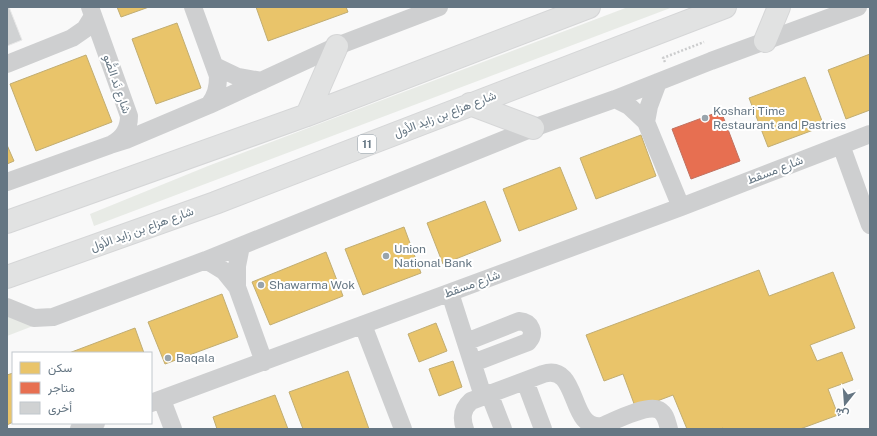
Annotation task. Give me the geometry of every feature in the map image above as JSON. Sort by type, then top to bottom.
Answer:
[{"type":"main road","points":[[7,222],[307,115],[589,7]]},
{"type":"main road","name":"شارع هزاع بن زايد الأول","points":[[7,277],[214,203],[725,7]]},
{"type":"main road","points":[[765,41],[779,7]]},
{"type":"main road","points":[[307,115],[337,46]]},
{"type":"main road","points":[[470,104],[533,128]]},
{"type":"street","points":[[193,7],[218,76],[218,87],[215,97],[209,105]]},
{"type":"street","points":[[7,182],[126,140],[209,105],[337,46],[439,7]]},
{"type":"street","points":[[7,307],[34,318],[53,317],[206,260],[533,128],[615,99],[858,7]]},
{"type":"street","name":"شارع نَد الصُّو","points":[[7,64],[72,38],[85,29],[92,12]]},
{"type":"street","name":"شارع نَد الصُّو","points":[[92,12],[129,116],[129,123],[122,137],[117,142],[110,145]]},
{"type":"street","points":[[215,66],[238,77],[262,81]]},
{"type":"street","points":[[646,122],[649,106],[658,82]]},
{"type":"street","points":[[615,99],[629,106],[646,122],[681,207]]},
{"type":"street","name":"شارع مسقط","points":[[156,402],[681,207],[870,134]]},
{"type":"street","points":[[841,145],[870,225]]},
{"type":"street","points":[[237,287],[237,266],[241,246]]},
{"type":"street","points":[[206,260],[224,271],[234,281],[264,362]]},
{"type":"street","points":[[450,293],[473,363],[486,395],[503,429]]},
{"type":"street","points":[[466,342],[519,321],[524,321],[532,328],[532,338],[528,342],[473,363]]},
{"type":"street","points":[[363,325],[403,429]]},
{"type":"street","points":[[465,429],[462,421],[464,410],[471,401],[551,372],[560,374],[566,380],[585,424],[598,427],[623,424],[644,410],[654,409],[662,413],[669,429]]},
{"type":"street","points":[[524,381],[543,429]]},
{"type":"street","points":[[156,402],[173,429]]},
{"type":"street","points":[[79,429],[93,424]]},
{"type":"shaded area","points":[[628,7],[673,7],[94,226],[90,214],[208,166]]},
{"type":"shaded area","points":[[7,311],[33,326],[7,336]]},
{"type":"building: سكن","points":[[117,7],[149,7],[121,17]]},
{"type":"building: سكن","points":[[256,7],[346,7],[348,12],[268,41]]},
{"type":"building: سكن","points":[[177,23],[201,88],[156,104],[132,39]]},
{"type":"building: سكن","points":[[870,54],[870,110],[846,119],[828,70]]},
{"type":"building: سكن","points":[[86,55],[112,122],[36,151],[10,84]]},
{"type":"building: سكن","points":[[805,77],[824,126],[768,147],[749,98]]},
{"type":"building: سكن","points":[[641,135],[656,176],[596,199],[580,158]]},
{"type":"building: سكن","points":[[7,145],[14,161],[7,164]]},
{"type":"building: سكن","points":[[560,167],[577,209],[519,231],[503,189]]},
{"type":"building: سكن","points":[[485,201],[501,241],[443,264],[427,223]]},
{"type":"building: سكن","points":[[404,227],[421,273],[363,295],[345,249]]},
{"type":"building: سكن","points":[[326,252],[343,296],[270,325],[252,282]]},
{"type":"building: سكن","points":[[759,270],[769,296],[833,272],[855,328],[810,345],[817,361],[842,352],[853,380],[828,389],[838,415],[800,429],[687,429],[673,395],[636,409],[623,374],[604,381],[586,335]]},
{"type":"building: سكن","points":[[222,294],[238,337],[165,364],[148,322]]},
{"type":"building: سكن","points":[[436,323],[447,351],[419,362],[408,334]]},
{"type":"building: سكن","points":[[135,328],[144,352],[72,352]]},
{"type":"building: سكن","points":[[453,361],[462,387],[439,396],[429,369]]},
{"type":"building: سكن","points":[[348,371],[369,429],[303,429],[289,392]]},
{"type":"building: سكن","points":[[12,373],[12,422],[7,425],[7,375]]},
{"type":"building: سكن","points":[[275,395],[288,429],[217,429],[213,417]]},
{"type":"building: متاجر","points":[[721,111],[740,161],[691,179],[672,129]]},
{"type":"building: أخرى","points":[[7,7],[9,7],[22,40],[7,46]]},
{"type":"place","name":"Koshari Time Restaurant and Pastries","points":[[705,118]]},
{"type":"place","name":"Union National Bank","points":[[386,256]]},
{"type":"place","name":"Shawarma Wok","points":[[261,285]]},
{"type":"place","name":"Baqala","points":[[168,358]]}]
